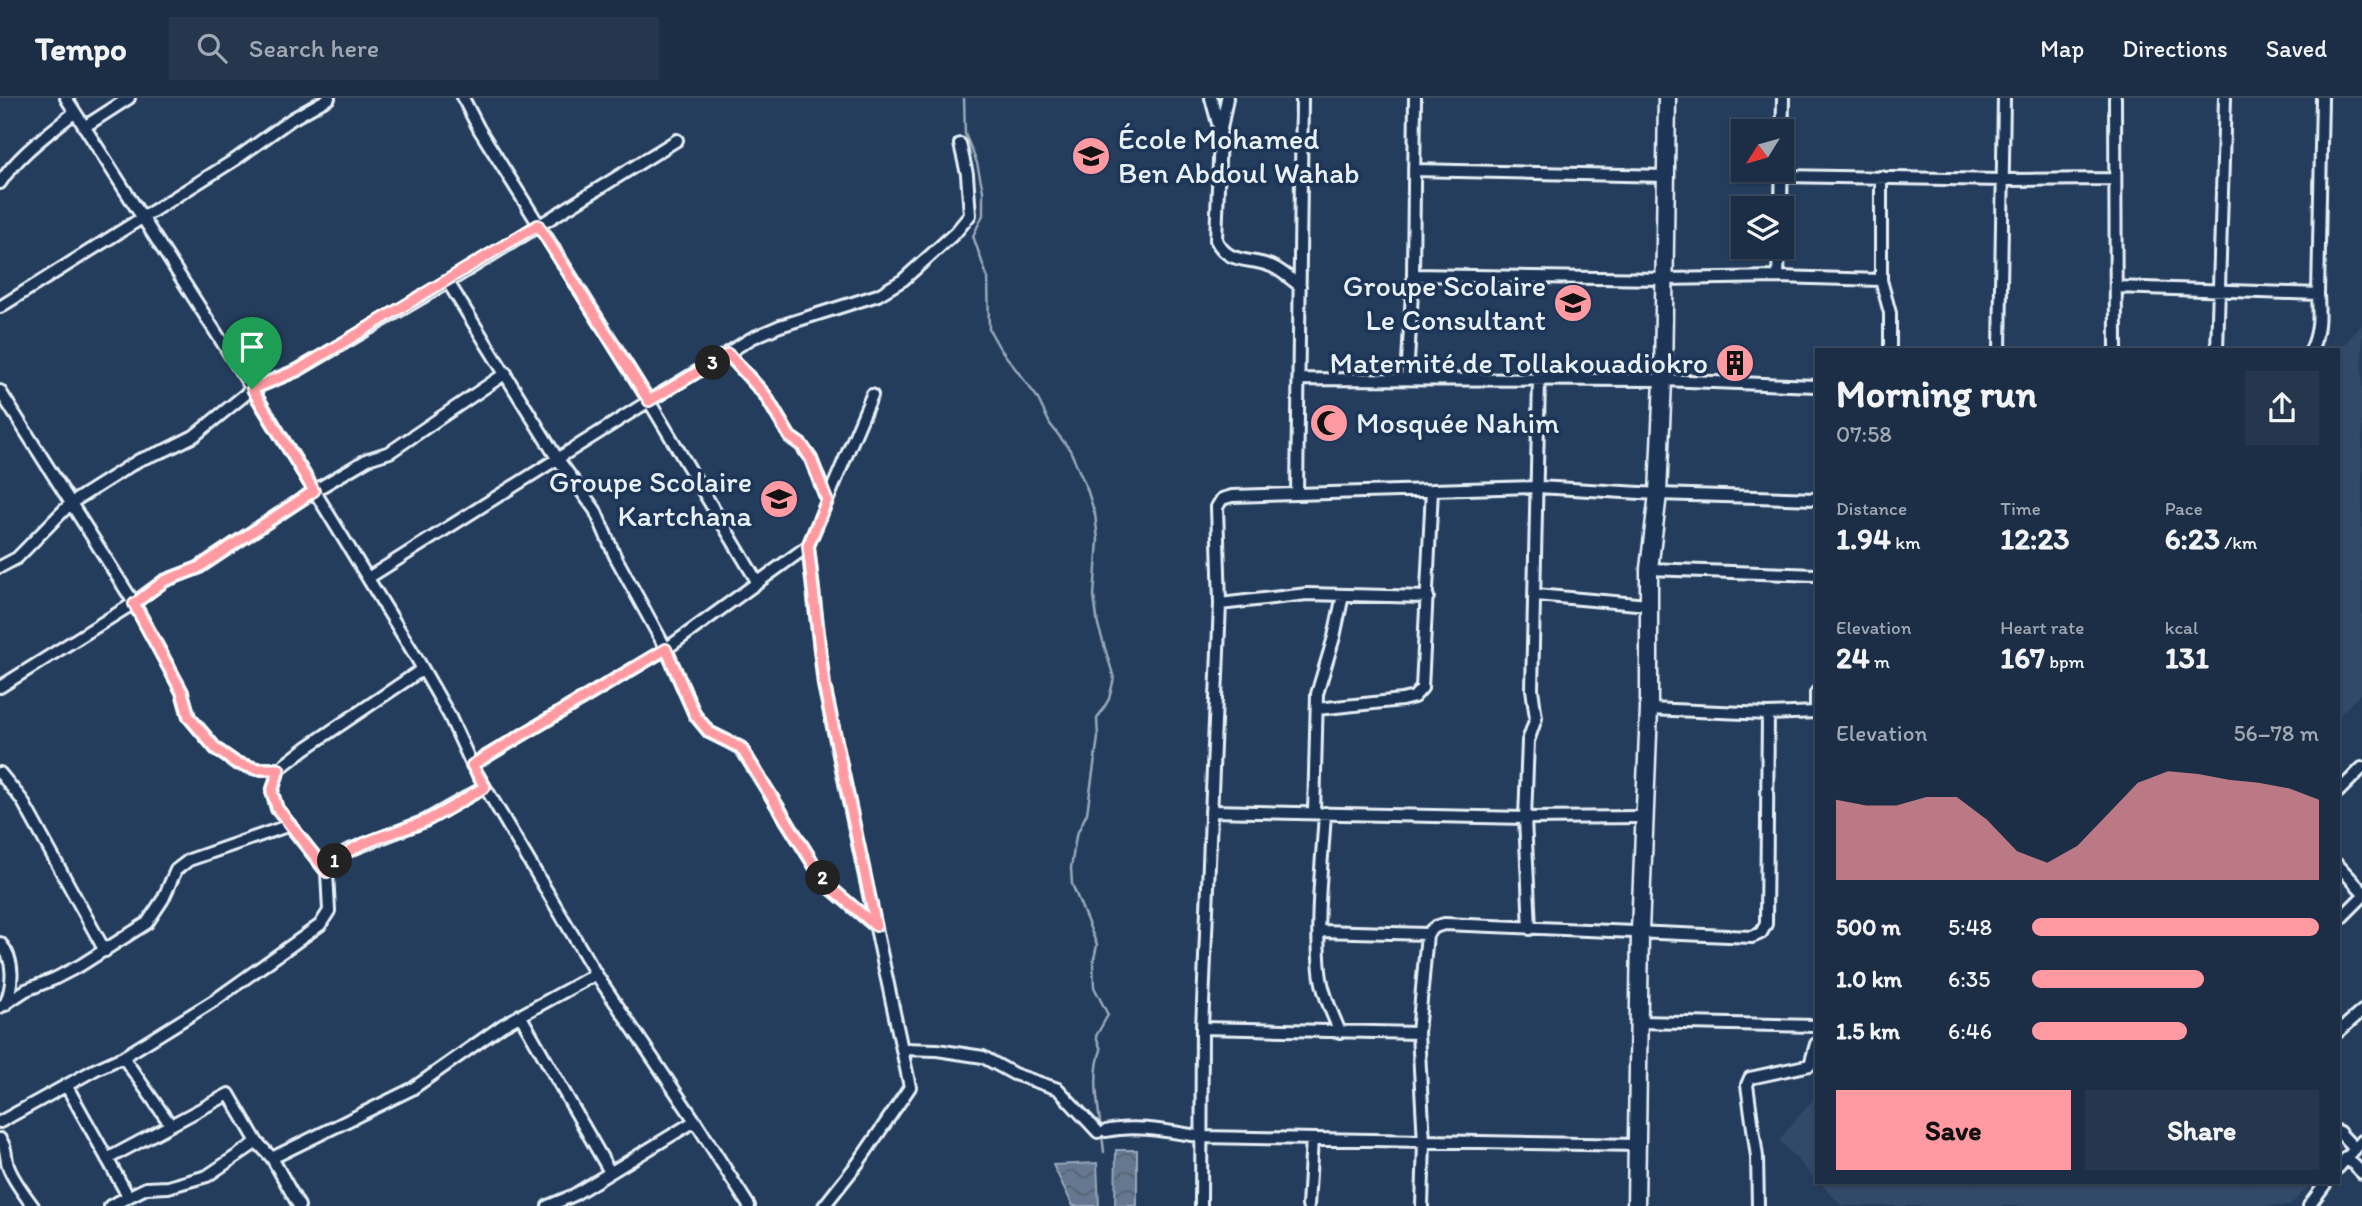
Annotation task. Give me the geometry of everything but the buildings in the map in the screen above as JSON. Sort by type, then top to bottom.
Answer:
[{"type":"street","points":[[66,98],[252,389],[423,669],[449,715],[472,765],[596,974],[695,1121],[748,1206]]},
{"type":"street","points":[[84,127],[129,98]]},
{"type":"street","points":[[0,307],[236,159],[292,119],[329,98]]},
{"type":"street","points":[[463,98],[479,129],[649,401],[758,583]]},
{"type":"street","points":[[1211,98],[1220,134]]},
{"type":"street","points":[[1227,98],[1220,134],[1216,240],[1223,252],[1272,267],[1300,286]]},
{"type":"street","points":[[1297,494],[1302,98]]},
{"type":"street","points":[[1407,379],[1413,275],[1415,98]]},
{"type":"street","points":[[1636,1206],[1640,931],[1649,709],[1649,569],[1658,494],[1663,380],[1667,98]]},
{"type":"street","points":[[1783,98],[1783,119]]},
{"type":"street","points":[[2000,348],[2004,98]]},
{"type":"street","points":[[2115,98],[2116,348]]},
{"type":"street","points":[[2217,348],[2225,98]]},
{"type":"street","points":[[2312,348],[2319,320],[2322,98]]},
{"type":"street","points":[[0,183],[9,169],[75,113]]},
{"type":"street","points":[[0,568],[17,558],[71,503],[139,460],[194,436],[252,389],[298,370],[677,140]]},
{"type":"street","points":[[368,579],[752,338],[780,326],[878,295],[903,280],[956,232],[970,215],[967,174],[960,144]]},
{"type":"street","points":[[1414,170],[1666,176]]},
{"type":"street","points":[[1794,176],[2115,179]]},
{"type":"street","points":[[1881,177],[1881,280],[1890,313],[1890,348]]},
{"type":"street","points":[[1778,276],[1779,259]]},
{"type":"street","points":[[1413,275],[1664,279],[1778,276],[1881,280]]},
{"type":"street","points":[[447,282],[558,458],[595,510],[615,555],[666,649],[695,715],[709,732],[741,748],[826,884],[876,926]]},
{"type":"street","points":[[2116,287],[2318,294]]},
{"type":"street","points":[[728,354],[765,395],[790,437],[802,445],[811,459],[827,500]]},
{"type":"street","points":[[0,687],[134,604],[164,581],[198,568],[314,491],[368,459],[390,452],[506,373]]},
{"type":"street","points":[[1299,379],[1663,380],[1815,386]]},
{"type":"street","points":[[1530,929],[1525,818],[1528,741],[1536,718],[1532,688],[1539,380]]},
{"type":"street","points":[[0,391],[134,604],[182,692],[189,717],[216,749],[236,763],[257,769],[279,769]]},
{"type":"street","points":[[824,1206],[858,1163],[910,1087],[824,685],[808,546],[872,396]]},
{"type":"street","points":[[1201,1206],[1202,1028],[1220,604],[1217,507],[1223,499],[1232,496],[1538,487],[1815,499]]},
{"type":"street","points":[[1317,709],[1402,700],[1414,697],[1422,688],[1432,490]]},
{"type":"street","points":[[472,765],[666,649],[808,546]]},
{"type":"street","points":[[1649,569],[1815,575]]},
{"type":"street","points":[[1220,604],[1294,595],[1428,597]]},
{"type":"street","points":[[1340,1032],[1326,999],[1320,972],[1317,694],[1343,595]]},
{"type":"street","points":[[1536,595],[1648,605]]},
{"type":"street","points":[[0,1122],[123,1057],[215,1000],[320,925],[329,911],[327,872],[277,808],[272,792],[279,769],[423,669]]},
{"type":"street","points":[[1649,709],[1768,714],[1815,712]]},
{"type":"street","points":[[1319,931],[1427,934],[1444,924],[1752,937],[1761,933],[1766,924],[1768,714]]},
{"type":"street","points":[[2340,790],[2362,768]]},
{"type":"street","points":[[1,775],[22,800],[105,951]]},
{"type":"street","points":[[327,872],[347,851],[425,821],[485,787]]},
{"type":"street","points":[[1211,811],[1525,818],[1643,817]]},
{"type":"street","points":[[3,1005],[26,989],[54,979],[105,951],[147,923],[163,899],[176,870],[189,860],[290,825]]},
{"type":"street","points":[[2340,867],[2362,891]]},
{"type":"street","points":[[2340,919],[2362,897]]},
{"type":"street","points":[[1422,1206],[1423,1142],[1418,1033],[1427,934]]},
{"type":"street","points":[[0,943],[6,949],[13,980],[0,1014]]},
{"type":"street","points":[[272,1158],[412,1089],[520,1016],[596,974]]},
{"type":"street","points":[[13,980],[26,989]]},
{"type":"street","points":[[2340,1030],[2362,1011]]},
{"type":"street","points":[[520,1016],[610,1172]]},
{"type":"street","points":[[1639,1022],[1815,1026]]},
{"type":"street","points":[[1202,1028],[1418,1033]]},
{"type":"street","points":[[1758,1206],[1757,1157],[1747,1085],[1750,1077],[1810,1065],[1815,1048]]},
{"type":"street","points":[[903,1049],[937,1050],[983,1057],[1014,1074],[1058,1089],[1102,1132],[1121,1128],[1162,1130],[1203,1137],[1637,1144]]},
{"type":"street","points":[[123,1057],[170,1124]]},
{"type":"street","points":[[66,1085],[128,1196]]},
{"type":"street","points":[[107,1159],[229,1094],[257,1142],[272,1158],[299,1206]]},
{"type":"street","points":[[548,1206],[572,1196],[695,1121]]},
{"type":"street","points":[[2340,1133],[2354,1149],[2362,1173]]},
{"type":"street","points":[[0,1139],[6,1148],[9,1167],[33,1206]]},
{"type":"street","points":[[1308,1206],[1312,1139]]},
{"type":"street","points":[[110,1206],[146,1188],[168,1187],[207,1176],[257,1142]]},
{"type":"street","points":[[2340,1166],[2354,1149]]},
{"type":"street","points":[[2309,1206],[2325,1184]]},
{"type":"shaded area","points":[[2362,325],[2362,692],[2340,715],[2340,349]]},
{"type":"shaded area","points":[[1815,1097],[1815,1179],[1779,1140]]},
{"type":"shaded area","points":[[1821,1184],[2311,1184],[2289,1206],[1842,1206]]},
{"type":"water","points":[[1116,1150],[1137,1150],[1137,1206],[1115,1206]]},
{"type":"water","points":[[1097,1163],[1099,1206],[1073,1206],[1053,1165]]},
{"type":"waterway","points":[[964,98],[965,134],[977,163],[983,191],[983,215],[973,236],[988,279],[989,329],[999,347],[1037,397],[1050,424],[1070,450],[1095,514],[1098,540],[1094,596],[1098,625],[1114,678],[1109,699],[1097,719],[1098,738],[1087,813],[1076,836],[1071,868],[1072,884],[1097,945],[1093,963],[1094,987],[1108,1015],[1096,1036],[1101,1050],[1096,1087],[1104,1152]]},
{"type":"place","name":"École Mohamed Ben Abdoul Wahab","points":[[1091,156]]},
{"type":"place","name":"Groupe Scolaire Le Consultant","points":[[1573,303]]},
{"type":"place","name":"Maternité de Tollakouadiokro","points":[[1735,363]]},
{"type":"place","name":"Mosquée Nahim","points":[[1329,423]]},
{"type":"place","name":"Groupe Scolaire Kartchana","points":[[779,499]]},
{"type":"route","points":[[538,225],[649,401],[728,354],[765,395],[790,437],[802,445],[822,482],[827,500],[808,546],[824,685],[876,926],[826,884],[741,748],[709,732],[695,715],[666,649],[472,765],[485,787],[425,821],[347,851],[327,872],[277,808],[272,792],[279,769],[257,769],[236,763],[216,749],[189,717],[182,692],[134,604],[164,581],[198,568],[222,553],[314,491],[252,389],[298,370],[538,225]]}]
